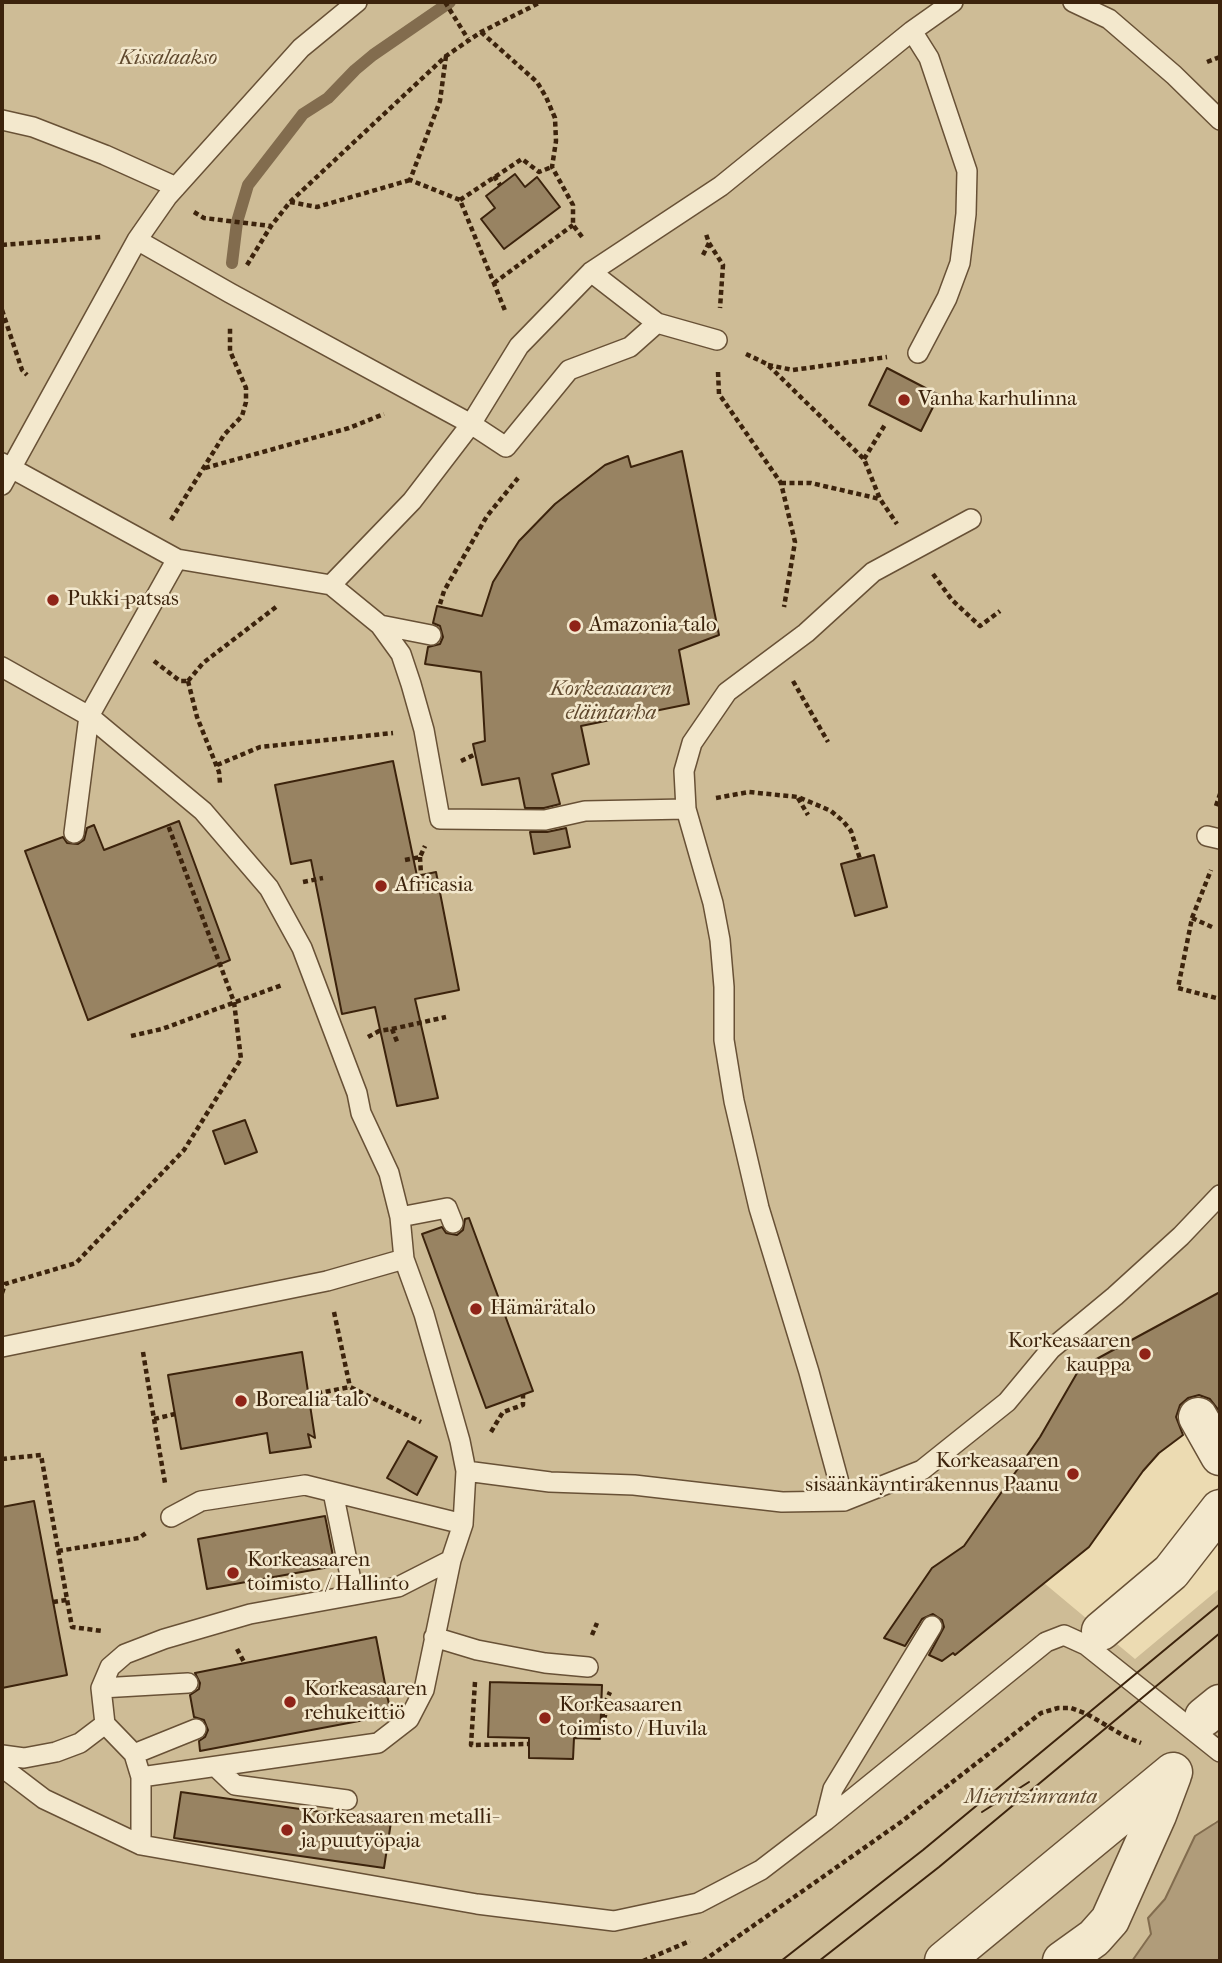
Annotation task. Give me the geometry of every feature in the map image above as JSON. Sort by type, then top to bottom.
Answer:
[{"type":"street","points":[[1198,1417],[1220,1456]]},
{"type":"street","points":[[1101,1631],[1182,1584],[1220,1509]]},
{"type":"street","points":[[944,1961],[1174,1772],[1110,1920],[1094,1938],[1062,1961]]},
{"type":"lane","points":[[357,2],[301,48],[172,192],[136,240],[5,472],[177,559],[331,585],[380,625],[401,654],[424,730],[440,818],[545,820],[585,811],[686,809]]},
{"type":"lane","points":[[331,585],[412,500],[471,424],[519,346],[597,268],[721,187],[912,31],[953,2]]},
{"type":"lane","points":[[1073,2],[1109,19],[1174,75],[1220,120]]},
{"type":"lane","points":[[912,31],[929,58],[967,171],[966,214],[960,263],[947,298],[918,353]]},
{"type":"lane","points":[[2,120],[33,127],[105,155],[172,192]]},
{"type":"lane","points":[[136,240],[471,424],[506,447],[569,370],[629,347],[657,323]]},
{"type":"lane","points":[[597,268],[657,323],[717,340]]},
{"type":"lane","points":[[844,1501],[809,1372],[759,1209],[734,1101],[724,1040],[724,987],[720,940],[713,903],[686,809],[684,771],[692,743],[727,692],[806,633],[873,572],[971,519]]},
{"type":"lane","points":[[74,833],[89,716],[177,559]]},
{"type":"lane","points":[[380,625],[431,635]]},
{"type":"lane","points":[[2,667],[89,716],[203,811],[269,888],[302,948],[356,1093],[360,1113],[389,1173],[400,1217],[404,1259],[424,1314],[466,1471],[463,1524],[451,1560],[424,1690],[409,1719],[378,1743],[141,1777]]},
{"type":"lane","points":[[466,1471],[550,1482],[634,1485],[782,1502],[844,1501],[922,1470],[997,1411],[1051,1349],[1181,1236],[1220,1195]]},
{"type":"lane","points":[[400,1217],[447,1208],[453,1223]]},
{"type":"lane","points":[[2,1348],[327,1280],[404,1259]]},
{"type":"lane","points":[[171,1517],[201,1501],[305,1485],[463,1524]]},
{"type":"lane","points":[[333,1492],[354,1595]]},
{"type":"lane","points":[[141,1845],[141,1777],[135,1754],[105,1724],[101,1688],[110,1667],[125,1654],[163,1639],[250,1614],[398,1587],[451,1560]]},
{"type":"lane","points":[[825,1821],[833,1789],[932,1626]]},
{"type":"lane","points":[[2,1767],[44,1799],[141,1845],[477,1904],[614,1921],[698,1903],[761,1870],[1046,1642],[1064,1635],[1208,1714],[1220,1752]]},
{"type":"lane","points":[[434,1637],[477,1650],[545,1663],[588,1667]]},
{"type":"lane","points":[[101,1688],[188,1683]]},
{"type":"lane","points":[[2,1755],[24,1758],[56,1752],[80,1742],[105,1724]]},
{"type":"lane","points":[[135,1754],[197,1729]]},
{"type":"lane","points":[[216,1767],[235,1785],[347,1800]]},
{"type":"path","points":[[445,2],[467,39]]},
{"type":"path","points":[[153,548],[224,435],[242,416],[246,388],[230,351],[230,293],[271,226],[290,202],[446,56],[467,39],[541,2]]},
{"type":"path","points":[[481,32],[537,82],[546,97],[555,118],[556,141],[552,167],[573,205],[573,225],[597,268]]},
{"type":"path","points":[[410,180],[440,101],[446,56]]},
{"type":"path","points":[[460,200],[522,159],[539,172],[552,167]]},
{"type":"path","points":[[494,176],[500,185]]},
{"type":"path","points":[[290,202],[317,207],[410,180],[460,200],[519,346]]},
{"type":"path","points":[[172,192],[204,218],[271,226]]},
{"type":"path","points":[[494,283],[573,225]]},
{"type":"path","points":[[2,245],[99,236]]},
{"type":"path","points":[[709,243],[723,265],[717,340],[767,365],[793,370],[918,353]]},
{"type":"path","points":[[2,310],[22,370]]},
{"type":"path","points":[[767,365],[864,459],[880,499],[952,600],[980,625],[1000,611]]},
{"type":"path","points":[[719,394],[781,483],[795,542],[777,654],[828,742]]},
{"type":"path","points":[[204,468],[349,428],[424,399]]},
{"type":"path","points":[[864,459],[886,424]]},
{"type":"path","points":[[431,635],[444,591],[487,516],[523,472]]},
{"type":"path","points":[[781,483],[811,483],[880,499]]},
{"type":"path","points":[[203,811],[221,787],[217,765],[197,717],[188,681],[203,663],[273,612],[282,599],[289,578]]},
{"type":"path","points":[[217,765],[260,747],[424,730]]},
{"type":"path","points":[[686,809],[708,799],[749,792],[798,797],[831,811],[843,821],[851,831],[860,859]]},
{"type":"path","points":[[798,797],[808,814]]},
{"type":"path","points":[[2,1293],[5,1284],[76,1263],[184,1150],[242,1059],[234,1002],[168,825]]},
{"type":"path","points":[[420,857],[421,875]]},
{"type":"path","points":[[1216,861],[1206,877],[1192,918],[1178,988],[1220,999]]},
{"type":"path","points":[[1192,918],[1212,927]]},
{"type":"path","points":[[131,1037],[162,1030],[312,974]]},
{"type":"path","points":[[392,1029],[446,1017]]},
{"type":"path","points":[[327,1280],[350,1387]]},
{"type":"path","points":[[137,1319],[171,1517]]},
{"type":"path","points":[[309,1395],[350,1387],[460,1441]]},
{"type":"path","points":[[503,1412],[523,1405],[523,1394]]},
{"type":"path","points":[[154,1419],[175,1414]]},
{"type":"path","points":[[2,1459],[41,1455],[72,1627],[147,1634],[163,1639]]},
{"type":"path","points":[[58,1551],[139,1538]]},
{"type":"path","points":[[53,1602],[67,1600]]},
{"type":"path","points":[[591,1639],[597,1623]]},
{"type":"path","points":[[477,1650],[471,1745],[529,1744]]},
{"type":"path","points":[[601,1716],[605,1716],[605,1703]]},
{"type":"path","points":[[703,1961],[901,1822],[1041,1713],[1058,1708],[1071,1708],[1141,1743],[1208,1714]]},
{"type":"path","points":[[643,1961],[691,1940]]},
{"type":"green space","name":"Korkeasaaren eläintarha","points":[[2,2],[1220,2],[1220,1412],[1159,1453],[1089,1547],[1044,1583],[1135,1659],[1220,1588],[1220,1820],[1214,1822],[1171,1884],[1165,1899],[1148,1918],[1151,1934],[1132,1961],[2,1961]]},
{"type":"shaded area","points":[[1220,1820],[1220,1961],[1132,1961],[1151,1934],[1148,1918],[1165,1899],[1195,1836]]},
{"type":"building","points":[[515,174],[525,187],[537,177],[560,207],[504,249],[481,219],[495,208],[486,196]]},
{"type":"building","name":"Vanha karhulinna","points":[[887,368],[939,395],[921,431],[869,405]]},
{"type":"building","name":"Amazonia-talo","points":[[682,451],[719,635],[679,650],[689,704],[581,726],[589,764],[552,774],[560,804],[544,808],[525,808],[519,778],[482,785],[473,744],[485,741],[481,672],[425,664],[428,647],[440,644],[443,637],[440,626],[433,623],[437,606],[482,616],[493,582],[519,541],[555,504],[605,465],[628,456],[631,467]]},
{"type":"building","name":"Africasia","points":[[393,761],[417,876],[436,872],[459,990],[415,999],[438,1098],[397,1106],[375,1007],[342,1014],[311,860],[291,864],[275,785]]},
{"type":"building","points":[[179,821],[230,960],[88,1020],[25,851],[63,837],[67,843],[78,844],[84,840],[87,828],[94,825],[104,850]]},
{"type":"building","points":[[566,828],[570,847],[534,854],[530,832]]},
{"type":"building","points":[[874,855],[887,907],[855,916],[841,864]]},
{"type":"building","points":[[245,1120],[257,1152],[225,1164],[213,1131]]},
{"type":"building","name":"Hämärätalo","points":[[469,1218],[533,1391],[486,1408],[422,1234],[442,1227],[446,1233],[457,1235],[463,1230],[465,1219]]},
{"type":"building","name":"Korkeasaaren sisäänkäyntirakennus Paanu","points":[[1220,1292],[1220,1412],[1210,1399],[1199,1395],[1188,1398],[1180,1405],[1176,1417],[1183,1435],[1159,1453],[1143,1471],[1089,1547],[955,1655],[953,1653],[942,1661],[929,1655],[944,1627],[942,1620],[933,1614],[922,1619],[905,1646],[884,1638],[932,1568],[964,1546],[1040,1437],[1080,1368]]},
{"type":"building","name":"Borealia-talo","points":[[302,1352],[315,1438],[308,1434],[311,1447],[270,1453],[267,1433],[181,1449],[168,1375]]},
{"type":"building","points":[[408,1441],[437,1457],[417,1495],[387,1478]]},
{"type":"building","points":[[34,1501],[67,1675],[2,1688],[2,1507]]},
{"type":"building","name":"Korkeasaaren toimisto / Hallinto","points":[[325,1516],[335,1566],[207,1589],[198,1539]]},
{"type":"building","name":"Korkeasaaren rehukeittiö","points":[[376,1637],[391,1715],[200,1751],[199,1741],[205,1737],[208,1730],[204,1720],[194,1717],[190,1695],[199,1689],[200,1683],[195,1673]]},
{"type":"building","name":"Korkeasaaren toimisto / Huvila","points":[[490,1682],[602,1685],[600,1739],[574,1738],[573,1759],[529,1758],[529,1738],[488,1737]]},
{"type":"building","name":"Korkeasaaren metalli- ja puutyöpaja","points":[[181,1792],[391,1822],[384,1868],[174,1838]]},
{"type":"waterway","points":[[232,263],[237,222],[248,185],[303,114],[328,98],[373,55],[450,2]]},
{"type":"tram line","points":[[781,1961],[923,1850],[1220,1604]]},
{"type":"tram line","points":[[819,1961],[939,1867],[1220,1633]]},
{"type":"tram line","points":[[982,1812],[1029,1782]]},
{"type":"place","name":"Vanha karhulinna","points":[[904,400]]},
{"type":"place","name":"Pukki-patsas","points":[[53,600]]},
{"type":"place","name":"Amazonia-talo","points":[[575,626]]},
{"type":"place","name":"Africasia","points":[[381,886]]},
{"type":"place","name":"Hämärätalo","points":[[476,1309]]},
{"type":"place","name":"Korkeasaaren kauppa","points":[[1145,1354]]},
{"type":"place","name":"Borealia-talo","points":[[241,1401]]},
{"type":"place","name":"Korkeasaaren sisäänkäyntirakennus Paanu","points":[[1073,1474]]},
{"type":"place","name":"Korkeasaaren toimisto / Hallinto","points":[[233,1573]]},
{"type":"place","name":"Korkeasaaren rehukeittiö","points":[[290,1702]]},
{"type":"place","name":"Korkeasaaren toimisto / Huvila","points":[[545,1718]]},
{"type":"place","name":"Korkeasaaren metalli- ja puutyöpaja","points":[[287,1830]]},
{"type":"park label","name":"Kissalaakso","points":[[168,59]]},
{"type":"park label","name":"Mieritzinranta","points":[[1031,1798]]}]
